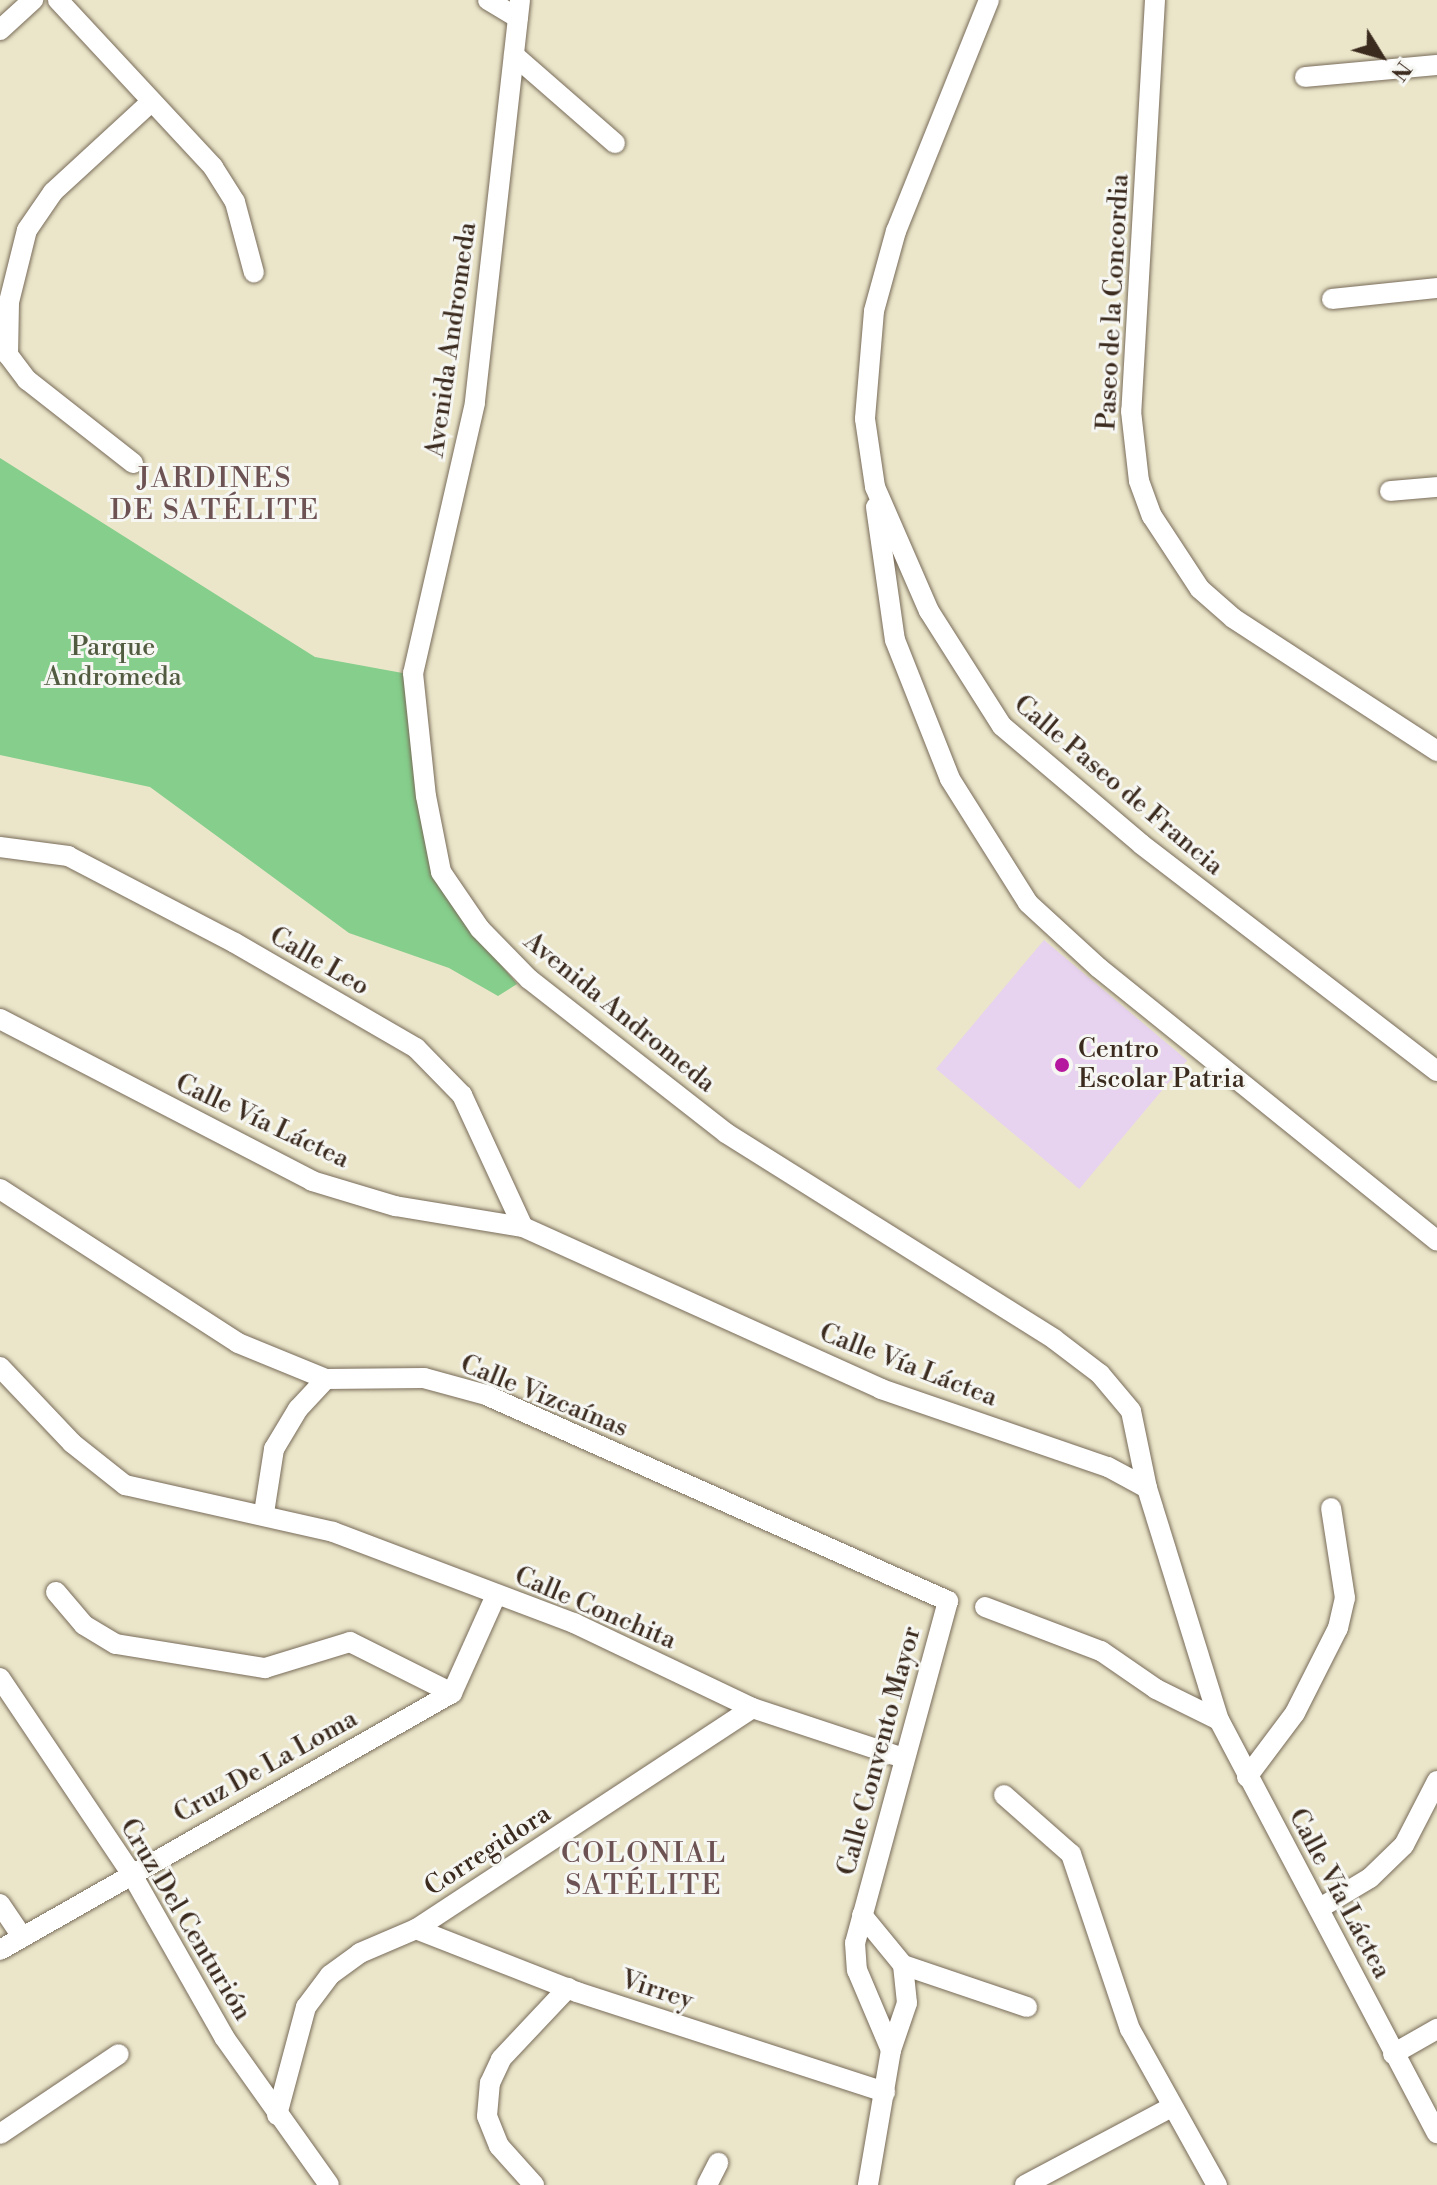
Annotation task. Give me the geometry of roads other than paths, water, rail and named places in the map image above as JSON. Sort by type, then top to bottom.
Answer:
[{"type":"street","points":[[0,30],[33,0]]},
{"type":"street","points":[[58,0],[213,167],[235,202],[254,273]]},
{"type":"street","points":[[488,0],[519,9]]},
{"type":"street","name":"Calle Paseo de Francia","points":[[989,0],[896,231],[877,297],[865,419],[875,487],[929,611],[1002,726],[1141,844],[1437,1071]]},
{"type":"street","name":"Paseo de la Concordia","points":[[1155,0],[1131,411],[1139,481],[1152,516],[1200,589],[1233,618],[1437,751]]},
{"type":"street","name":"Avenida Andromeda","points":[[519,9],[475,403],[413,673],[426,796],[441,872],[480,929],[529,979],[726,1133],[1054,1339],[1100,1374],[1131,1411],[1147,1488]]},
{"type":"street","points":[[514,55],[615,143]]},
{"type":"street","points":[[1305,77],[1437,65]]},
{"type":"street","points":[[133,463],[27,380],[8,355],[9,302],[27,230],[53,192],[152,101]]},
{"type":"street","points":[[1332,299],[1437,288]]},
{"type":"street","points":[[875,487],[886,603],[895,640],[950,779],[1028,903],[1099,968],[1437,1241]]},
{"type":"street","points":[[1390,491],[1437,487]]},
{"type":"street","name":"Calle Leo","points":[[0,847],[68,856],[235,943],[416,1048],[462,1095],[523,1227]]},
{"type":"street","name":"Calle Vía Láctea","points":[[0,1019],[312,1181],[395,1206],[523,1227],[881,1389],[1108,1467],[1147,1488],[1219,1720],[1437,2133]]},
{"type":"street","name":"Calle Vizcaínas","points":[[0,1189],[238,1343],[326,1379],[424,1378],[486,1395],[948,1601]]},
{"type":"street","name":"Calle Conchita","points":[[0,1367],[72,1443],[125,1485],[264,1513],[333,1532],[574,1623],[752,1708],[903,1758]]},
{"type":"street","points":[[264,1513],[274,1449],[298,1409],[326,1379]]},
{"type":"street","points":[[1247,1777],[1295,1713],[1338,1628],[1345,1598],[1331,1508]]},
{"type":"street","points":[[56,1592],[84,1625],[116,1644],[265,1668],[350,1642],[452,1693],[496,1595]]},
{"type":"street","name":"Calle Convento Mayor","points":[[891,2050],[857,1970],[855,1943],[948,1601]]},
{"type":"street","points":[[985,1607],[1101,1651],[1156,1689],[1219,1720]]},
{"type":"street","name":"Cruz Del Centurión","points":[[0,1678],[131,1873],[200,1997],[277,2115],[329,2185]]},
{"type":"street","name":"Cruz De La Loma","points":[[0,1950],[452,1693]]},
{"type":"street","name":"Corregidora","points":[[277,2115],[288,2062],[306,2007],[330,1975],[360,1953],[416,1929],[752,1708]]},
{"type":"street","points":[[1320,1908],[1370,1878],[1404,1845],[1437,1781]]},
{"type":"street","points":[[1004,1795],[1071,1854],[1130,2029],[1170,2108],[1217,2185]]},
{"type":"street","points":[[0,1904],[22,1937]]},
{"type":"street","name":"Calle Convento Mayor","points":[[862,1915],[903,1965]]},
{"type":"street","name":"Virrey","points":[[416,1929],[568,1988],[885,2092]]},
{"type":"street","points":[[868,2185],[891,2050],[907,2003],[903,1965],[1027,2007]]},
{"type":"street","points":[[534,2185],[499,2146],[487,2116],[490,2083],[501,2059],[568,1988]]},
{"type":"street","points":[[1393,2054],[1437,2029]]},
{"type":"street","points":[[0,2134],[119,2054]]},
{"type":"street","points":[[1025,2185],[1170,2108]]},
{"type":"street","points":[[707,2185],[718,2163]]},
{"type":"place","name":"Centro Escolar Patria","points":[[1062,1065]]},
{"type":"district","name":"JARDINES DE SATÉLITE","points":[[215,495]]},
{"type":"district","name":"COLONIAL SATÉLITE","points":[[644,1870]]},
{"type":"park label","name":"Parque Andromeda","points":[[113,663]]}]
